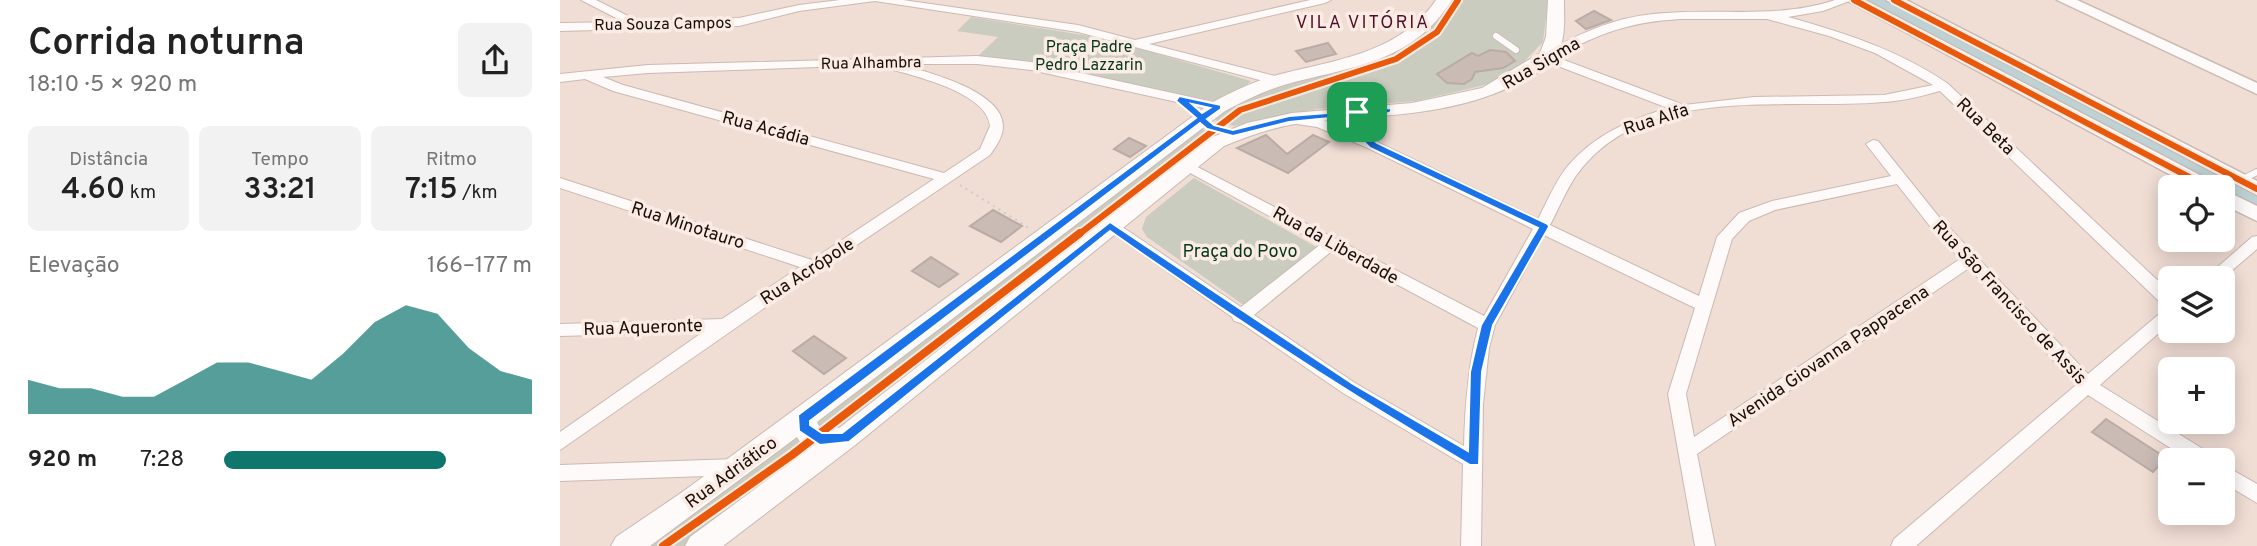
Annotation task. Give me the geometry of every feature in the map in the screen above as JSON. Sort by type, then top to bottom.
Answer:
[{"type":"main road","points":[[1546,57],[1555,31],[1556,0]]},
{"type":"main road","points":[[1854,0],[2185,175]]},
{"type":"main road","points":[[1894,0],[2252,180]]},
{"type":"main road","points":[[2065,0],[2257,89]]},
{"type":"main road","name":"Rua Adriático","points":[[626,546],[803,419],[1210,113],[1399,43],[1427,24],[1446,3]]},
{"type":"main road","name":"Rua Sigma","points":[[1289,119],[1446,102],[1495,89],[1546,57]]},
{"type":"main road","points":[[1210,113],[1210,127],[1233,133]]},
{"type":"main road","points":[[700,546],[845,438],[1110,226],[1193,168],[1233,133],[1289,119]]},
{"type":"main road","points":[[2235,202],[2257,214]]},
{"type":"main road","points":[[803,419],[809,434],[820,439],[845,438]]},
{"type":"main road","points":[[738,467],[762,473],[762,487],[750,509]]},
{"type":"street","name":"Rua Souza Campos","points":[[560,26],[738,22],[797,4],[870,0]]},
{"type":"street","points":[[880,0],[1034,21],[1135,43],[1276,88]]},
{"type":"street","points":[[1135,43],[1325,0]]},
{"type":"street","name":"Rua Sigma","points":[[1546,57],[1608,27],[1642,19],[1815,11],[1846,0]]},
{"type":"street","points":[[560,26],[582,14],[589,1],[635,23]]},
{"type":"street","name":"Rua Beta","points":[[1762,14],[1885,51],[1918,67],[1943,86],[2158,291]]},
{"type":"street","name":"Rua Sigma","points":[[1555,31],[1586,37]]},
{"type":"street","points":[[1546,57],[1683,109]]},
{"type":"street","points":[[944,60],[946,76],[958,88]]},
{"type":"street","name":"Rua Alhambra","points":[[560,78],[648,69],[944,60],[1031,66],[1179,99],[1210,113]]},
{"type":"street","name":"Rua Acrópole","points":[[560,442],[725,325],[816,267],[985,152],[996,129],[996,117],[990,108],[958,88],[874,61]]},
{"type":"street","name":"Rua Acádia","points":[[587,75],[618,88],[946,177]]},
{"type":"street","name":"Rua Alfa","points":[[1471,546],[1476,372],[1487,325],[1544,227],[1572,171],[1585,154],[1617,131],[1683,109],[1733,102],[1875,99],[1943,86]]},
{"type":"street","name":"Rua Alhambra","points":[[1179,99],[1210,113]]},
{"type":"street","points":[[1374,146],[1367,140],[1365,126],[1377,114],[1387,110]]},
{"type":"street","points":[[1289,119],[1320,123],[1374,146],[1703,305]]},
{"type":"street","name":"Rua São Francisco de Assis","points":[[1873,144],[1934,222],[2088,386],[2185,448]]},
{"type":"street","name":"Rua da Liberdade","points":[[1193,168],[1487,325]]},
{"type":"street","points":[[1705,546],[1677,394],[1725,237],[1744,217],[1772,206],[1902,178]]},
{"type":"street","name":"Rua Minotauro","points":[[560,183],[816,267]]},
{"type":"street","points":[[1110,226],[1240,317],[1349,388],[1474,461]]},
{"type":"street","points":[[2227,266],[2257,241]]},
{"type":"street","points":[[1240,317],[1332,243]]},
{"type":"street","name":"Avenida Giovanna Pappacena","points":[[1686,452],[1969,260]]},
{"type":"street","name":"Rua Aqueronte","points":[[560,330],[725,325]]},
{"type":"street","points":[[1901,546],[2158,325]]},
{"type":"street","points":[[560,473],[738,467]]},
{"type":"street","points":[[2235,480],[2257,494]]},
{"type":"lane","points":[[1496,36],[1516,50]]},
{"type":"path","points":[[1493,0],[1500,6]]},
{"type":"path","points":[[1449,27],[1485,16],[1507,0]]},
{"type":"path","points":[[1397,56],[1438,32],[1446,3]]},
{"type":"path","points":[[1310,86],[1356,73]]},
{"type":"path","points":[[1319,86],[1354,99],[1357,112]]},
{"type":"path","points":[[1259,100],[1276,88]]},
{"type":"path","points":[[1193,168],[1207,194],[1231,272],[1240,317]]},
{"type":"path","points":[[946,177],[1019,220],[1042,238]]},
{"type":"path","points":[[1131,241],[1225,184]]},
{"type":"path","points":[[1150,254],[1303,227]]},
{"type":"path","points":[[1195,286],[1231,272],[1294,254]]},
{"type":"green space","points":[[1453,0],[1548,0],[1543,42],[1517,69],[1489,84],[1416,101],[1317,109],[1234,126],[1215,120],[1214,115],[1262,92],[1352,68],[1398,50],[1438,21]]},
{"type":"green space","name":"Praça Padre Pedro Lazzarin","points":[[971,17],[1102,38],[1251,81],[1243,88],[1215,101],[978,56],[998,37],[957,31]]},
{"type":"green space","points":[[1198,127],[1217,136],[891,392],[685,546],[641,546]]},
{"type":"green space","name":"Praça do Povo","points":[[1194,178],[1318,248],[1245,306],[1147,237],[1142,229],[1146,217]]},
{"type":"building","points":[[1594,11],[1611,20],[1586,29],[1576,21]]},
{"type":"building","points":[[1328,43],[1336,54],[1306,62],[1296,51]]},
{"type":"building","points":[[1490,50],[1506,52],[1515,61],[1503,68],[1475,72],[1472,79],[1464,84],[1447,83],[1437,74],[1472,53],[1478,56]]},
{"type":"building","points":[[1266,135],[1287,154],[1313,135],[1329,142],[1288,173],[1237,148]]},
{"type":"building","points":[[1129,138],[1146,146],[1130,157],[1114,149]]},
{"type":"building","points":[[993,210],[1022,226],[1001,242],[970,226]]},
{"type":"building","points":[[931,257],[958,274],[939,287],[912,271]]},
{"type":"building","points":[[814,336],[846,358],[824,374],[793,351]]},
{"type":"building","points":[[2106,419],[2158,453],[2158,467],[2153,472],[2092,432]]},
{"type":"waterway","points":[[1874,0],[2257,199]]},
{"type":"cycle path","points":[[663,546],[792,455],[1240,110],[1262,100],[1396,59],[1437,32],[1458,0]]},
{"type":"cycle path","points":[[1854,0],[2185,175]]},
{"type":"cycle path","points":[[1894,0],[2257,189]]},
{"type":"district","name":"VILA VITÓRIA","points":[[1363,22]]},
{"type":"route","points":[[1357,112],[1289,119],[1233,133],[1210,127],[1205,122],[1201,118],[1195,112],[1179,99],[1218,107],[1201,118],[1187,128],[803,419],[804,427],[809,434],[820,439],[845,438],[1110,226],[1240,317],[1349,388],[1474,461],[1474,404],[1480,348],[1487,325],[1544,227],[1374,146],[1367,140],[1365,126],[1370,119],[1387,110],[1357,112]]}]
